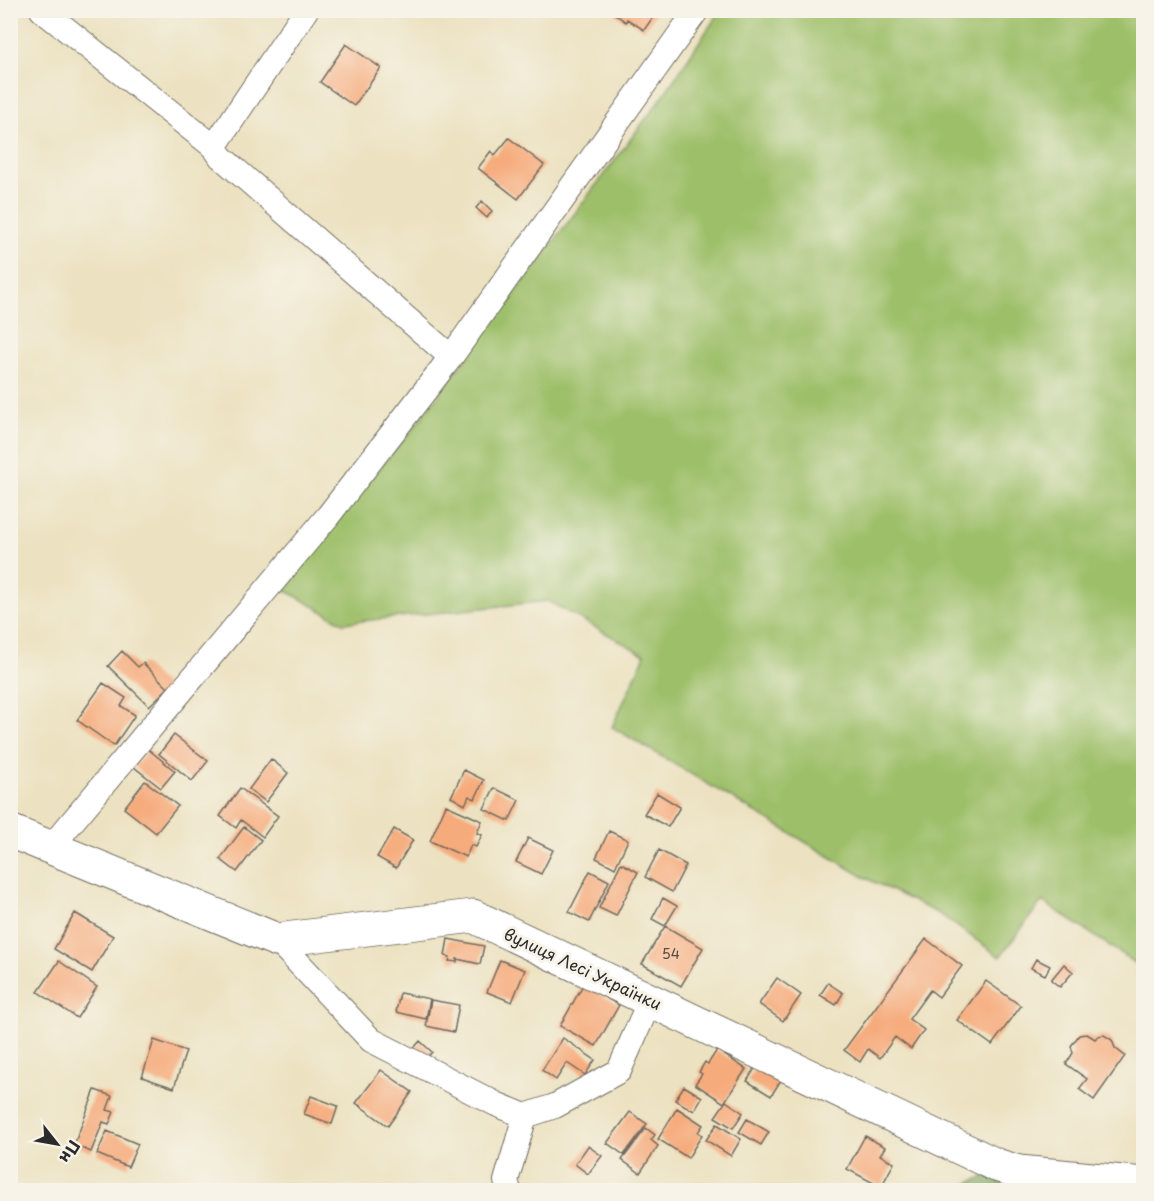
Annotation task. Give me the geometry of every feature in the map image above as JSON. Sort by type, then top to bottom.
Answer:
[{"type":"street","points":[[42,10],[214,147],[220,157],[451,357]]},
{"type":"street","points":[[214,147],[306,10]]},
{"type":"street","points":[[51,848],[328,516],[451,357],[697,10]]},
{"type":"street","name":"вулиця Лесі Українки","points":[[10,831],[277,940],[473,916],[996,1165],[1019,1172],[1143,1184]]},
{"type":"street","points":[[277,940],[371,1040],[496,1104],[525,1116],[555,1106],[619,1071],[650,1000]]},
{"type":"street","points":[[509,1191],[506,1181],[525,1116]]},
{"type":"green space","points":[[720,11],[1143,11],[1143,968],[1042,901],[1000,957],[941,915],[864,877],[612,727],[645,655],[548,601],[343,623],[278,586],[412,430],[663,96]]},
{"type":"green space","points":[[990,1174],[1143,1190],[953,1190]]},
{"type":"building","points":[[614,10],[658,10],[644,30],[627,19],[626,22],[615,14]]},
{"type":"building","points":[[346,44],[381,68],[354,106],[320,82]]},
{"type":"building","points":[[509,138],[544,165],[518,199],[478,168],[491,151],[495,155]]},
{"type":"building","points":[[482,201],[492,211],[487,218],[476,208]]},
{"type":"building","points":[[122,651],[138,667],[143,663],[168,688],[149,706],[108,666]]},
{"type":"building","points":[[103,683],[126,698],[121,706],[135,715],[114,746],[77,720]]},
{"type":"building","points":[[174,735],[208,761],[192,781],[159,754]]},
{"type":"building","points":[[148,749],[175,771],[161,788],[134,767]]},
{"type":"building","points":[[271,759],[288,773],[266,802],[249,789]]},
{"type":"building","points":[[464,770],[484,780],[475,799],[469,796],[465,805],[451,797]]},
{"type":"building","points":[[145,781],[178,806],[156,833],[124,808]]},
{"type":"building","points":[[240,788],[278,816],[263,837],[241,820],[236,828],[220,816]]},
{"type":"building","points":[[494,788],[519,800],[509,821],[484,809]]},
{"type":"building","points":[[657,793],[680,807],[668,827],[644,814]]},
{"type":"building","points":[[446,805],[482,821],[477,833],[482,835],[476,847],[471,845],[466,857],[430,841]]},
{"type":"building","points":[[244,827],[261,840],[237,872],[220,859]]},
{"type":"building","points":[[394,829],[413,840],[396,868],[377,857]]},
{"type":"building","points":[[609,831],[628,840],[615,868],[596,858]]},
{"type":"building","points":[[528,838],[553,850],[541,874],[516,862]]},
{"type":"building","points":[[659,850],[686,865],[672,892],[645,877]]},
{"type":"building","points":[[621,863],[638,872],[616,916],[599,908]]},
{"type":"building","points":[[590,871],[609,881],[589,922],[569,912]]},
{"type":"building","points":[[663,898],[677,906],[665,926],[652,919]]},
{"type":"building","points":[[75,913],[113,936],[92,972],[54,949]]},
{"type":"building","points":[[665,926],[703,948],[681,986],[642,964]]},
{"type":"building","points":[[448,939],[484,946],[480,964],[457,959],[457,962],[449,961],[450,957],[445,956]]},
{"type":"building","points":[[926,939],[962,966],[939,997],[930,990],[909,1019],[924,1030],[911,1049],[895,1037],[880,1058],[868,1049],[860,1062],[844,1050]]},
{"type":"building","points":[[1036,959],[1050,966],[1045,975],[1031,968]]},
{"type":"building","points":[[500,960],[525,970],[512,1002],[487,992]]},
{"type":"building","points":[[59,961],[97,987],[77,1018],[38,992]]},
{"type":"building","points":[[1064,964],[1073,972],[1060,987],[1051,980]]},
{"type":"building","points":[[777,978],[801,995],[783,1021],[759,1004]]},
{"type":"building","points":[[986,981],[1021,1006],[992,1045],[957,1020]]},
{"type":"building","points":[[828,983],[843,993],[836,1005],[820,995]]},
{"type":"building","points":[[583,985],[619,1005],[596,1046],[560,1026]]},
{"type":"building","points":[[400,993],[430,999],[426,1019],[396,1012]]},
{"type":"building","points":[[431,1000],[459,1005],[454,1032],[426,1026]]},
{"type":"building","points":[[1087,1034],[1095,1039],[1104,1035],[1112,1040],[1115,1048],[1125,1056],[1094,1100],[1079,1089],[1087,1079],[1066,1064],[1073,1053],[1071,1046],[1079,1035]]},
{"type":"building","points":[[563,1038],[595,1060],[585,1075],[567,1063],[556,1080],[542,1070]]},
{"type":"building","points":[[154,1040],[186,1051],[174,1088],[142,1077]]},
{"type":"building","points":[[420,1041],[432,1052],[425,1060],[413,1049]]},
{"type":"building","points":[[717,1050],[746,1069],[724,1103],[695,1084],[702,1074],[699,1072],[705,1062],[708,1064]]},
{"type":"building","points":[[757,1065],[781,1080],[771,1096],[747,1081]]},
{"type":"building","points":[[381,1070],[412,1092],[388,1126],[356,1103]]},
{"type":"building","points":[[684,1086],[702,1097],[694,1111],[675,1100]]},
{"type":"building","points":[[95,1090],[112,1096],[107,1110],[114,1112],[109,1124],[103,1122],[91,1152],[74,1145]]},
{"type":"building","points":[[311,1096],[338,1106],[332,1124],[304,1114]]},
{"type":"building","points":[[726,1101],[743,1113],[733,1128],[715,1117]]},
{"type":"building","points":[[677,1108],[703,1125],[698,1132],[702,1135],[688,1158],[658,1139]]},
{"type":"building","points":[[630,1112],[647,1124],[624,1155],[607,1143]]},
{"type":"building","points":[[747,1119],[769,1132],[761,1145],[739,1132]]},
{"type":"building","points":[[717,1124],[741,1139],[731,1156],[706,1140]]},
{"type":"building","points":[[646,1128],[655,1135],[651,1140],[658,1146],[640,1173],[622,1160]]},
{"type":"building","points":[[107,1131],[138,1144],[128,1167],[97,1154]]},
{"type":"building","points":[[865,1136],[885,1147],[880,1155],[894,1163],[881,1187],[847,1169]]},
{"type":"building","points":[[588,1146],[602,1156],[588,1174],[575,1164]]}]
